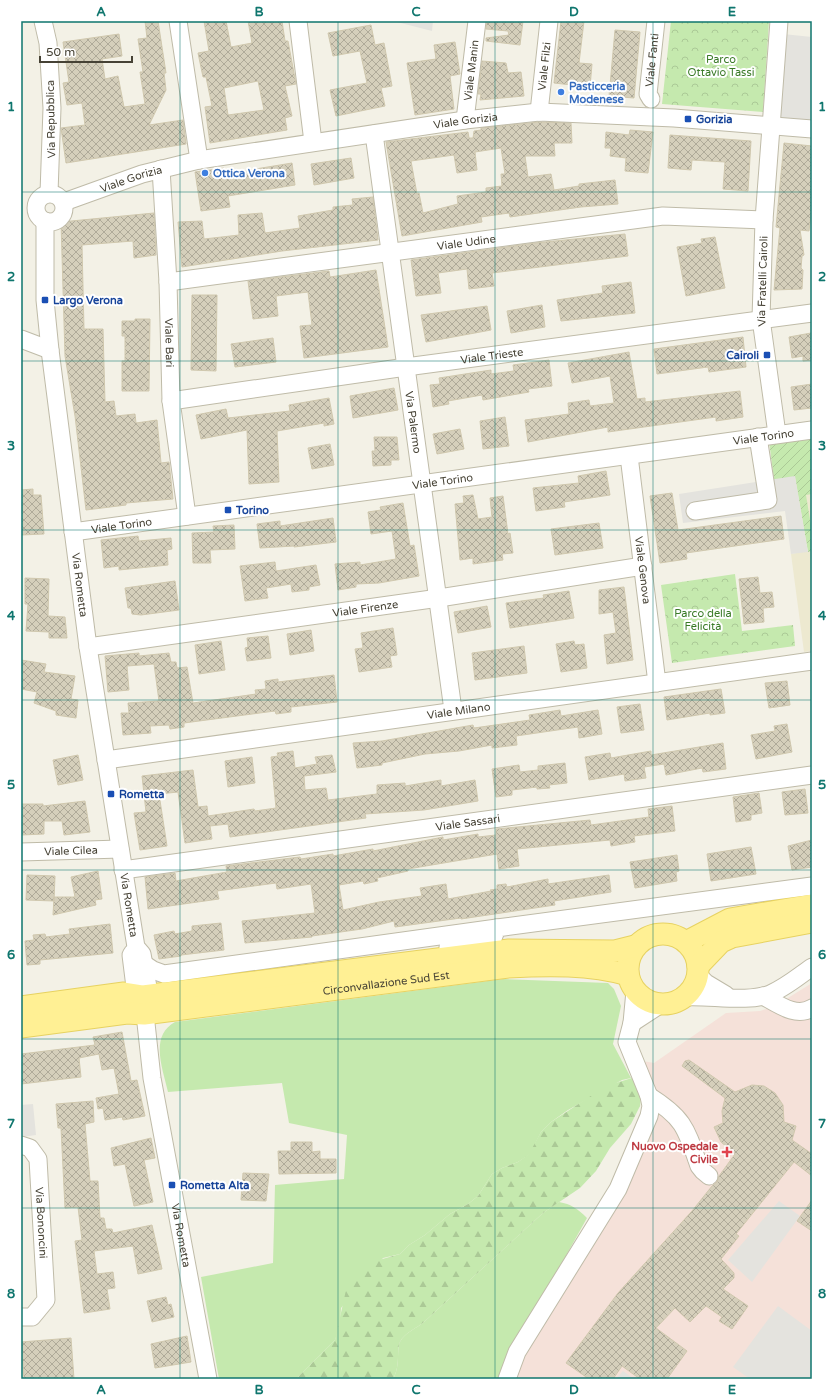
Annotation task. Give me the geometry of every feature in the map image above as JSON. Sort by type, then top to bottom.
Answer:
[{"type":"main road","points":[[698,971],[694,953],[686,942],[730,919],[812,905]]},
{"type":"main road","points":[[661,1004],[669,1004],[684,997],[695,984],[698,971],[721,942],[732,937],[812,922]]},
{"type":"main road","name":"Circonvallazione Sud Est","points":[[145,999],[428,955],[543,949],[614,951],[635,946],[646,938],[660,933],[674,935],[686,942]]},
{"type":"main road","points":[[631,983],[630,955],[635,946]]},
{"type":"main road","name":"Circonvallazione Sud Est","points":[[145,999],[541,965],[605,969],[631,983],[646,1000],[661,1004]]},
{"type":"main road","points":[[21,1007],[124,993],[145,999]]},
{"type":"main road","points":[[21,1027],[127,1013],[145,999]]},
{"type":"street","name":"Via Repubblica","points":[[43,21],[48,43],[56,197]]},
{"type":"street","points":[[178,21],[199,160]]},
{"type":"street","points":[[298,21],[313,142]]},
{"type":"street","name":"Viale Manin","points":[[465,120],[477,21]]},
{"type":"street","name":"Viale Filzi","points":[[539,112],[549,21]]},
{"type":"street","name":"Viale Fanti","points":[[651,99],[648,94],[656,21]]},
{"type":"street","name":"Via Fratelli Cairoli","points":[[777,434],[761,319],[764,220],[779,21]]},
{"type":"street","points":[[620,116],[651,99],[681,118]]},
{"type":"street","name":"Viale Gorizia","points":[[56,197],[199,160],[465,120],[539,112],[681,118],[812,129]]},
{"type":"street","name":"Via Palermo","points":[[374,134],[439,598],[453,710]]},
{"type":"street","name":"Viale Bari","points":[[161,169],[168,282],[171,401],[187,516]]},
{"type":"street","points":[[21,208],[41,218],[53,222],[61,218],[64,211],[56,197],[42,196],[38,200],[36,206],[41,218]]},
{"type":"street","name":"Viale Udine","points":[[168,282],[663,216],[764,220]]},
{"type":"street","name":"Via Rometta","points":[[41,218],[45,300],[50,350],[88,647],[136,947],[142,954],[144,964],[145,999],[152,1078],[208,1379]]},
{"type":"street","name":"Viale Trieste","points":[[171,401],[406,367],[812,313]]},
{"type":"street","points":[[21,340],[50,350]]},
{"type":"street","name":"Viale Torino","points":[[74,532],[812,430]]},
{"type":"street","points":[[695,511],[768,500],[758,437]]},
{"type":"street","name":"Viale Genova","points":[[629,456],[657,683]]},
{"type":"street","name":"Viale Firenze","points":[[88,647],[439,598],[643,566]]},
{"type":"street","name":"Viale Milano","points":[[106,760],[453,710],[812,662]]},
{"type":"street","name":"Viale Sassari","points":[[124,870],[812,775]]},
{"type":"street","name":"Viale Cilea","points":[[21,852],[120,849]]},
{"type":"street","points":[[144,964],[153,970],[164,974],[812,886]]},
{"type":"street","points":[[428,955],[492,941],[497,928]]},
{"type":"street","name":"Via Rometta","points":[[136,947],[131,955],[135,987],[145,999]]},
{"type":"street","points":[[698,971],[715,990],[730,997]]},
{"type":"street","points":[[684,997],[730,997],[750,999],[770,994],[808,975]]},
{"type":"street","points":[[507,1379],[517,1352],[618,1189],[649,1116],[651,1106],[649,1096],[627,1042],[632,1022],[631,983]]},
{"type":"street","points":[[21,998],[112,985]]},
{"type":"street","points":[[763,996],[793,1011],[806,1011],[812,1008]]},
{"type":"street","points":[[632,1022],[661,1004]]},
{"type":"street","points":[[649,1096],[662,1105],[683,1124],[699,1166],[709,1176]]},
{"type":"street","name":"Via Bononcini","points":[[21,1317],[32,1317],[46,1300],[38,1159],[25,1146]]},
{"type":"shaded area","points":[[393,21],[433,21],[432,31]]},
{"type":"shaded area","points":[[783,34],[812,37],[812,121],[779,119]]},
{"type":"shaded area","points":[[812,435],[812,651],[804,652],[791,554],[808,551],[795,477],[774,480]]},
{"type":"shaded area","points":[[795,476],[808,552],[791,554],[785,511],[683,523],[679,494]]},
{"type":"shaded area","name":"Nuovo Ospedale Civile","points":[[812,983],[812,1379],[516,1379],[517,1371],[527,1351],[655,1119],[643,1061],[654,1063],[726,1013],[760,1011],[775,1006]]},
{"type":"shaded area","points":[[33,1104],[36,1135],[21,1137],[21,1105]]},
{"type":"shaded area","points":[[779,1201],[800,1216],[752,1282],[728,1260]]},
{"type":"shaded area","points":[[778,1306],[812,1331],[812,1379],[750,1379],[733,1367]]},
{"type":"shaded area","points":[[623,1371],[634,1379],[616,1379]]},
{"type":"green space","name":"Parco Ottavio Tassi","points":[[671,21],[769,21],[763,112],[662,104]]},
{"type":"green space","points":[[812,435],[812,494],[806,495],[812,532],[812,551],[808,552],[795,477],[774,480],[769,441]]},
{"type":"green space","name":"Parco della Felicità","points":[[735,574],[742,631],[793,625],[795,646],[672,663],[661,585]]},
{"type":"green space","points":[[503,979],[608,983],[614,989],[621,1006],[613,1044],[631,1078],[622,1080],[568,1110],[551,1122],[541,1132],[530,1154],[518,1162],[502,1168],[492,1174],[478,1196],[468,1204],[450,1214],[425,1235],[409,1245],[400,1254],[383,1258],[341,1308],[340,1325],[335,1340],[296,1379],[219,1379],[201,1277],[273,1263],[275,1185],[344,1179],[347,1135],[289,1123],[282,1083],[168,1092],[160,1054],[162,1036],[167,1028],[175,1022]]},
{"type":"green space","points":[[632,1078],[641,1098],[640,1106],[631,1124],[610,1148],[596,1171],[580,1188],[543,1213],[424,1322],[404,1336],[400,1342],[398,1364],[393,1379],[296,1379],[335,1340],[346,1290],[355,1275],[365,1264],[400,1254],[409,1245],[425,1235],[450,1214],[468,1204],[478,1196],[492,1174],[502,1168],[518,1162],[529,1154],[541,1132],[551,1122],[606,1086]]},
{"type":"green space","points":[[559,1202],[574,1207],[587,1218],[497,1379],[393,1379],[398,1364],[400,1342],[404,1336],[424,1322],[543,1213]]},
{"type":"building","points":[[145,21],[158,21],[166,73],[164,73],[166,90],[149,125],[183,120],[186,144],[66,163],[61,128],[85,125],[82,103],[67,105],[63,83],[69,82],[63,42],[119,34],[122,56],[102,59],[105,79],[118,76],[124,107],[145,104],[140,72],[143,72],[138,39],[147,38]]},
{"type":"building","points":[[204,21],[226,21],[231,47],[252,43],[248,21],[282,21],[285,41],[288,41],[296,84],[285,86],[292,116],[285,118],[287,130],[210,143],[205,107],[212,106],[206,77],[203,77],[198,53],[209,51]],"holes":[[[258,81],[264,110],[228,115],[224,88]]]},
{"type":"building","points":[[487,21],[523,21],[520,45],[486,41],[486,38],[509,35],[508,31],[486,29]]},
{"type":"building","points":[[561,21],[584,21],[579,63],[592,64],[590,87],[554,83]]},
{"type":"building","points":[[371,25],[375,45],[384,43],[392,86],[381,88],[385,106],[336,116],[330,90],[367,83],[360,51],[333,56],[328,33]]},
{"type":"building","points":[[615,30],[640,32],[634,98],[609,96]]},
{"type":"building","points":[[455,42],[460,74],[450,76],[454,109],[415,115],[407,63],[436,59],[434,45]]},
{"type":"building","points":[[482,61],[506,63],[508,73],[521,72],[524,96],[480,100],[481,94],[478,94]]},
{"type":"building","points":[[539,122],[571,123],[572,143],[554,143],[555,156],[525,156],[528,177],[551,174],[554,190],[579,186],[579,184],[615,180],[618,204],[581,207],[510,217],[509,213],[481,217],[482,222],[402,236],[386,142],[468,132],[469,138],[473,138],[474,131],[481,130],[481,128]],"holes":[[[501,148],[505,174],[501,174],[502,186],[486,188],[486,192],[457,196],[458,204],[423,213],[419,193],[417,194],[411,161],[454,155],[457,173],[477,170],[475,152]]]},
{"type":"building","points":[[630,130],[653,132],[648,173],[625,171],[626,158],[610,156],[611,148],[605,148],[606,132],[629,135]]},
{"type":"building","points":[[670,135],[751,141],[748,191],[723,189],[725,162],[692,160],[691,170],[668,168]]},
{"type":"building","points":[[784,143],[812,146],[812,206],[809,231],[800,230],[804,255],[802,256],[801,268],[803,270],[802,289],[774,290],[780,228],[776,227]]},
{"type":"building","points":[[351,158],[354,178],[314,185],[311,164]]},
{"type":"building","points":[[292,163],[295,185],[228,196],[230,207],[201,211],[195,172],[224,168],[225,174]]},
{"type":"building","points":[[373,197],[378,240],[282,251],[182,267],[178,222],[202,221],[204,239],[239,235],[238,215],[262,213],[265,233],[300,228],[298,216],[333,210],[333,207],[353,205],[352,199]]},
{"type":"building","points":[[154,213],[156,255],[134,258],[133,241],[82,245],[84,329],[103,329],[105,402],[114,401],[116,416],[135,414],[136,423],[157,420],[161,463],[169,462],[173,499],[126,503],[126,505],[86,510],[75,416],[65,356],[61,222]]},
{"type":"building","points":[[625,234],[628,256],[492,273],[494,286],[469,289],[467,269],[438,273],[441,293],[416,296],[411,260],[535,243]]},
{"type":"building","points":[[715,237],[725,288],[686,296],[677,247],[702,243],[701,239]]},
{"type":"building","points":[[376,270],[388,347],[304,358],[300,326],[312,325],[308,292],[276,296],[278,316],[253,319],[248,281],[329,271],[330,277]]},
{"type":"building","points":[[631,282],[635,313],[561,321],[557,300],[603,293],[602,286]]},
{"type":"building","points":[[192,295],[217,295],[216,371],[191,370]]},
{"type":"building","points":[[542,305],[545,327],[511,333],[507,311]]},
{"type":"building","points":[[487,306],[491,330],[426,342],[421,315]]},
{"type":"building","points":[[135,319],[150,319],[149,391],[122,391],[122,361],[125,361],[125,336],[122,336],[122,321],[135,321]]},
{"type":"building","points":[[811,333],[812,360],[803,361],[803,356],[792,358],[789,337]]},
{"type":"building","points":[[743,337],[746,367],[709,372],[708,367],[657,374],[654,349]]},
{"type":"building","points":[[273,338],[276,362],[235,367],[231,344]]},
{"type":"building","points":[[629,352],[637,399],[645,398],[645,402],[740,391],[743,417],[716,421],[716,417],[608,432],[608,427],[528,442],[525,420],[569,414],[568,403],[589,400],[590,406],[614,403],[610,376],[572,383],[568,363]]},
{"type":"building","points":[[549,360],[552,386],[528,389],[529,392],[483,400],[482,395],[448,401],[449,404],[433,407],[430,385],[440,384],[439,378],[491,370],[491,374],[514,371],[513,365]]},
{"type":"building","points":[[812,384],[812,408],[794,410],[791,387]]},
{"type":"building","points":[[394,388],[398,410],[353,418],[350,396]]},
{"type":"building","points":[[329,398],[334,424],[324,426],[324,423],[277,431],[279,482],[249,484],[247,430],[201,439],[196,415],[226,409],[228,418],[290,411],[289,405]]},
{"type":"building","points":[[505,417],[509,446],[483,449],[480,421]]},
{"type":"building","points":[[460,429],[464,449],[437,454],[433,434]]},
{"type":"building","points":[[374,437],[397,437],[399,460],[391,460],[391,465],[373,466],[372,451],[375,451]]},
{"type":"building","points":[[330,444],[334,465],[312,469],[308,448]]},
{"type":"building","points":[[606,471],[610,495],[564,502],[565,507],[536,511],[533,488],[579,483],[578,476]]},
{"type":"building","points":[[33,489],[33,495],[41,495],[44,534],[21,535],[21,490]]},
{"type":"building","points":[[672,493],[678,530],[781,516],[784,539],[686,553],[687,559],[660,563],[650,496]]},
{"type":"building","points":[[473,495],[478,519],[492,517],[490,498],[503,496],[508,534],[510,533],[513,553],[502,554],[503,560],[473,564],[473,558],[460,560],[455,504],[464,503],[463,496]]},
{"type":"building","points":[[403,503],[410,546],[414,545],[419,576],[379,583],[356,584],[356,587],[338,590],[335,564],[360,562],[360,565],[396,559],[392,531],[371,534],[368,512],[381,510],[380,507]]},
{"type":"building","points":[[333,518],[336,542],[294,547],[260,548],[257,524],[280,521],[280,526]]},
{"type":"building","points":[[599,523],[603,548],[555,555],[551,529]]},
{"type":"building","points":[[234,525],[235,549],[210,550],[211,563],[193,563],[192,533],[214,532],[213,526]]},
{"type":"building","points":[[138,536],[139,541],[171,538],[172,549],[167,550],[168,565],[119,570],[119,566],[104,568],[101,540]]},
{"type":"building","points":[[275,562],[276,571],[316,565],[320,585],[309,587],[309,590],[292,592],[291,584],[266,588],[268,598],[245,601],[240,566]]},
{"type":"building","points":[[758,577],[760,593],[772,592],[774,607],[763,608],[764,622],[744,624],[739,579]]},
{"type":"building","points":[[25,578],[49,579],[48,616],[65,617],[67,638],[49,638],[49,632],[26,631],[28,604],[25,604]]},
{"type":"building","points":[[175,581],[179,610],[141,615],[132,614],[131,608],[128,608],[125,588]]},
{"type":"building","points":[[624,587],[633,660],[607,664],[604,635],[616,633],[613,612],[599,614],[599,590]]},
{"type":"building","points":[[569,591],[574,618],[510,628],[506,603],[544,598],[543,595]]},
{"type":"building","points":[[487,606],[491,627],[458,633],[454,612]]},
{"type":"building","points":[[393,628],[397,655],[390,656],[392,667],[359,672],[355,649],[363,648],[361,633]]},
{"type":"building","points":[[311,630],[314,651],[290,655],[287,634]]},
{"type":"building","points":[[268,636],[271,658],[247,661],[245,648],[248,647],[247,638]]},
{"type":"building","points":[[221,641],[225,670],[199,674],[195,645]]},
{"type":"building","points":[[574,641],[575,645],[584,644],[587,668],[561,672],[556,644]]},
{"type":"building","points":[[524,646],[527,673],[475,680],[472,653]]},
{"type":"building","points":[[139,653],[139,656],[169,653],[171,662],[176,662],[177,668],[187,667],[193,703],[256,694],[255,690],[266,689],[265,681],[278,679],[278,682],[334,675],[337,702],[291,707],[291,712],[276,714],[275,711],[184,723],[184,727],[170,729],[169,725],[150,726],[151,733],[123,735],[121,713],[129,713],[128,703],[159,701],[154,664],[127,666],[129,690],[108,692],[105,656]]},
{"type":"building","points":[[21,660],[46,664],[44,672],[75,676],[71,699],[78,700],[76,718],[56,715],[56,711],[34,703],[37,692],[21,689]]},
{"type":"building","points":[[787,681],[790,705],[769,708],[765,683]]},
{"type":"building","points":[[721,689],[725,713],[710,715],[710,713],[667,720],[664,697]]},
{"type":"building","points":[[640,704],[644,730],[621,733],[617,707]]},
{"type":"building","points":[[560,710],[561,716],[598,710],[602,734],[579,738],[578,727],[516,736],[517,745],[492,748],[492,745],[459,751],[425,754],[382,763],[382,765],[357,768],[353,743],[382,741],[473,725],[474,728],[530,720],[529,715]]},
{"type":"building","points":[[787,724],[792,752],[756,759],[751,735],[775,731],[774,726]]},
{"type":"building","points":[[723,743],[726,769],[703,772],[702,768],[666,775],[664,764],[644,767],[646,778],[625,781],[624,774],[589,780],[585,757],[610,753],[611,758],[651,751],[651,755]]},
{"type":"building","points":[[293,751],[295,768],[317,764],[315,757],[332,755],[336,772],[304,776],[305,790],[326,788],[328,800],[377,794],[377,785],[405,783],[405,786],[441,780],[441,786],[475,780],[478,801],[424,810],[365,814],[366,818],[230,837],[228,824],[210,826],[212,839],[185,843],[178,792],[159,794],[167,846],[140,850],[134,813],[146,812],[142,776],[193,770],[198,807],[207,806],[208,816],[254,809],[255,811],[276,808],[271,757],[278,756],[277,753]]},
{"type":"building","points":[[78,755],[83,780],[58,785],[53,760]]},
{"type":"building","points":[[252,757],[255,783],[228,787],[225,761]]},
{"type":"building","points":[[565,763],[567,783],[549,785],[550,788],[537,789],[537,787],[512,790],[512,795],[496,797],[492,769],[519,765],[520,772],[538,770],[538,766]]},
{"type":"building","points":[[805,789],[808,813],[785,815],[782,792]]},
{"type":"building","points":[[759,793],[762,813],[751,815],[751,820],[736,822],[733,797]]},
{"type":"building","points":[[85,801],[90,832],[64,835],[62,821],[44,821],[44,834],[21,835],[21,804],[43,804],[43,806]]},
{"type":"building","points":[[672,806],[675,831],[634,836],[635,842],[611,846],[610,840],[517,849],[519,866],[499,869],[497,854],[408,869],[408,871],[377,878],[378,881],[364,884],[363,881],[339,885],[343,910],[379,902],[422,896],[420,888],[446,884],[448,899],[491,891],[490,890],[497,889],[497,885],[506,884],[507,887],[548,879],[548,884],[609,875],[611,892],[554,901],[555,905],[395,927],[394,921],[362,929],[312,937],[245,943],[242,921],[315,913],[311,884],[277,889],[276,883],[217,891],[219,899],[148,909],[145,877],[175,873],[176,881],[227,872],[226,866],[300,857],[301,859],[333,854],[333,856],[373,849],[373,851],[443,837],[443,840],[478,834],[478,837],[496,835],[496,829],[590,820],[591,825],[649,817],[648,809]]},
{"type":"building","points":[[812,840],[812,867],[792,870],[788,846]]},
{"type":"building","points":[[751,847],[756,874],[711,881],[707,854]]},
{"type":"building","points":[[677,855],[679,871],[676,872],[677,881],[635,888],[630,862]]},
{"type":"building","points":[[98,871],[102,899],[95,900],[96,905],[53,915],[54,897],[75,897],[71,877]]},
{"type":"building","points":[[27,875],[55,876],[54,901],[26,900]]},
{"type":"building","points":[[221,923],[224,950],[159,959],[154,935],[174,931],[175,934],[192,931],[192,926]]},
{"type":"building","points":[[110,924],[113,953],[40,960],[40,964],[27,965],[25,941],[34,940],[33,935],[45,934],[46,937],[70,934],[69,929]]},
{"type":"building","points":[[122,1032],[131,1081],[137,1080],[145,1116],[123,1120],[122,1117],[105,1120],[103,1108],[98,1109],[96,1098],[119,1094],[114,1068],[102,1070],[99,1054],[79,1058],[81,1077],[21,1084],[21,1054],[95,1045],[93,1037]]},
{"type":"building","points":[[689,1060],[735,1092],[752,1085],[764,1086],[775,1093],[783,1105],[784,1122],[796,1126],[792,1140],[812,1154],[812,1176],[794,1162],[736,1234],[739,1236],[721,1259],[734,1273],[734,1278],[723,1289],[748,1306],[732,1329],[719,1321],[722,1317],[706,1306],[690,1322],[675,1308],[656,1328],[687,1351],[667,1379],[640,1379],[622,1366],[613,1379],[589,1379],[566,1363],[618,1293],[717,1182],[719,1176],[735,1154],[721,1142],[714,1127],[723,1123],[722,1111],[725,1098],[682,1066],[685,1061]]},
{"type":"building","points":[[93,1101],[94,1122],[85,1124],[90,1181],[98,1181],[100,1218],[104,1218],[106,1229],[112,1229],[113,1233],[152,1225],[162,1269],[138,1274],[133,1246],[94,1251],[97,1274],[113,1272],[115,1288],[107,1289],[110,1309],[84,1313],[75,1241],[82,1240],[78,1207],[65,1208],[61,1128],[58,1128],[56,1104]]},
{"type":"building","points":[[151,1138],[155,1158],[144,1160],[153,1202],[134,1206],[125,1164],[114,1166],[111,1148]]},
{"type":"building","points":[[291,1142],[312,1142],[312,1152],[320,1151],[320,1159],[336,1159],[336,1173],[279,1174],[278,1151],[291,1151]]},
{"type":"building","points":[[243,1173],[269,1174],[266,1201],[241,1200]]},
{"type":"building","points":[[812,1200],[812,1231],[797,1221]]},
{"type":"building","points":[[166,1297],[168,1305],[171,1304],[174,1317],[152,1322],[147,1301]]},
{"type":"building","points":[[187,1336],[191,1362],[155,1368],[151,1344]]},
{"type":"building","points":[[71,1338],[74,1379],[24,1379],[21,1342]]},
{"type":"place","name":"Pasticceria Modenese","points":[[561,92]]},
{"type":"place","name":"Gorizia","points":[[688,119]]},
{"type":"place","name":"Ottica Verona","points":[[205,173]]},
{"type":"place","name":"Largo Verona","points":[[45,300]]},
{"type":"place","name":"Cairoli","points":[[767,355]]},
{"type":"place","name":"Torino","points":[[228,510]]},
{"type":"place","name":"Rometta","points":[[111,794]]},
{"type":"place","name":"Nuovo Ospedale Civile","points":[[727,1152]]},
{"type":"place","name":"Rometta Alta","points":[[172,1185]]}]
